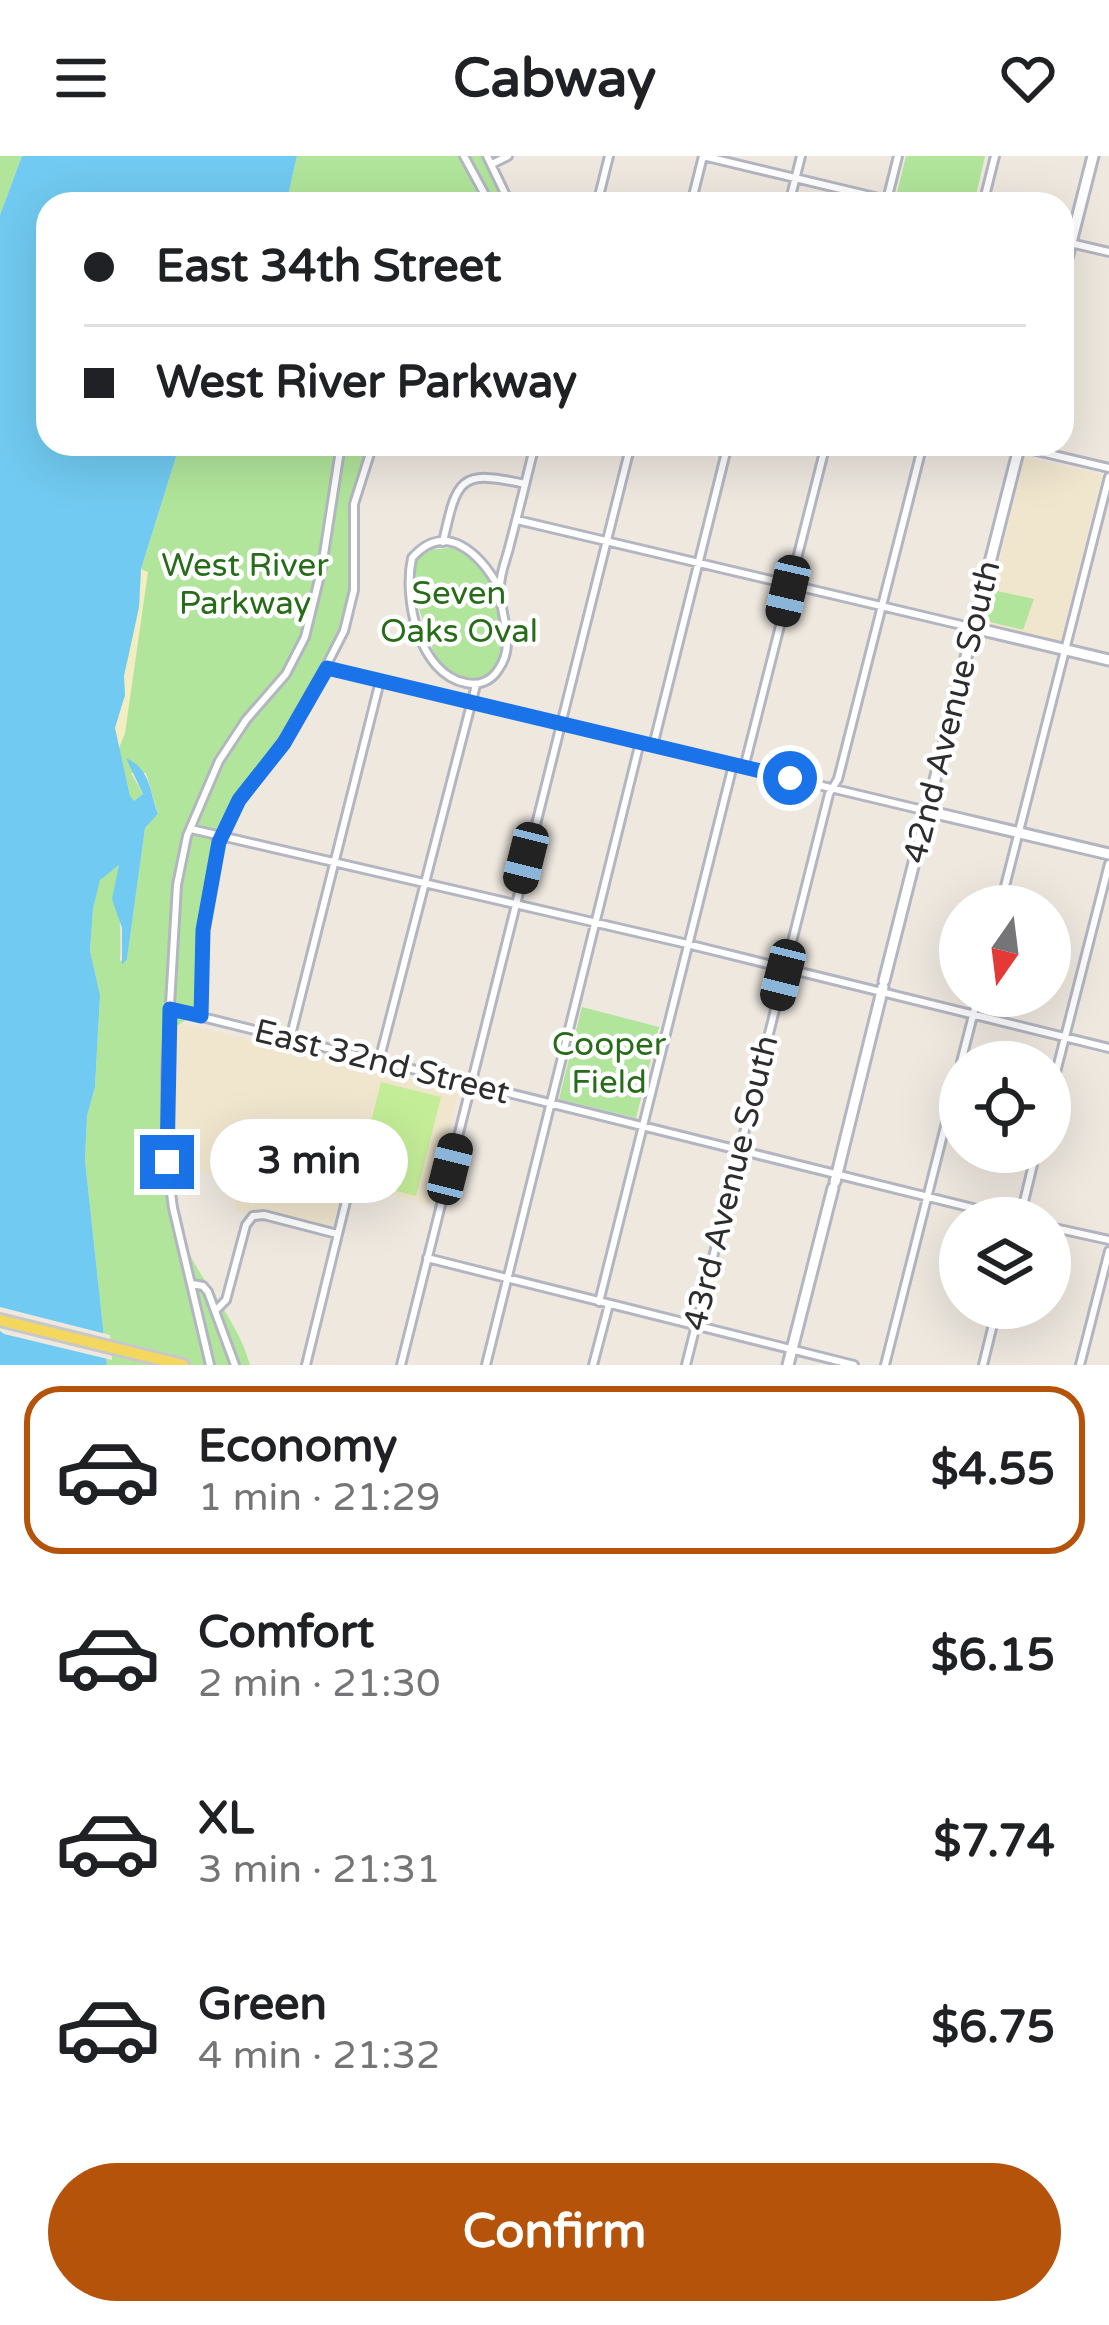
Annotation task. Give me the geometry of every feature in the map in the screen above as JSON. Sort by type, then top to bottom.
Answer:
[{"type":"main road","points":[[0,1320],[183,1365]]},
{"type":"street","points":[[464,156],[484,192]]},
{"type":"street","points":[[504,192],[489,160],[508,156]]},
{"type":"street","points":[[600,192],[609,156]]},
{"type":"street","points":[[694,192],[703,156],[847,192]]},
{"type":"street","points":[[792,192],[801,156]]},
{"type":"street","points":[[889,192],[898,156]]},
{"type":"street","points":[[986,192],[995,156]]},
{"type":"street","points":[[1074,217],[1093,156]]},
{"type":"street","points":[[1074,244],[1109,252]]},
{"type":"street","points":[[210,1365],[173,1208],[167,1162],[177,885],[190,829],[219,761],[301,648],[319,583],[339,456]]},
{"type":"street","points":[[201,1016],[203,930],[221,837],[239,800],[284,743],[327,668],[350,610],[352,526],[369,456]]},
{"type":"street","points":[[500,588],[478,555],[461,545],[442,542],[419,550],[412,558],[411,602],[437,669],[451,679],[476,685],[493,677],[504,657],[507,632],[500,588],[532,456]]},
{"type":"street","points":[[400,1365],[628,456]]},
{"type":"street","points":[[653,746],[725,456]]},
{"type":"street","points":[[744,768],[823,456]]},
{"type":"street","name":"43rd Avenue South","points":[[686,1365],[784,969],[920,456]]},
{"type":"street","name":"42nd Avenue South","points":[[788,1365],[1017,456]]},
{"type":"street","points":[[1005,885],[1109,473],[1053,456]]},
{"type":"street","points":[[442,542],[455,494],[466,482],[487,476],[525,484]]},
{"type":"street","points":[[517,520],[1109,660]]},
{"type":"street","points":[[327,668],[1109,854]]},
{"type":"street","points":[[290,1039],[381,680]]},
{"type":"street","points":[[380,1061],[476,685]]},
{"type":"street","points":[[486,1365],[640,742]]},
{"type":"street","points":[[593,1365],[643,1128],[734,765]]},
{"type":"street","points":[[190,829],[784,969],[883,987],[939,1005]]},
{"type":"street","points":[[1063,1041],[1109,864]]},
{"type":"street","name":"East 32nd Street","points":[[170,1009],[738,1152],[835,1182],[939,1201]]},
{"type":"street","points":[[977,1017],[1109,1048]]},
{"type":"street","points":[[886,1365],[939,1151]]},
{"type":"street","points":[[306,1365],[348,1193],[345,1189]]},
{"type":"street","points":[[216,1310],[226,1300],[245,1226],[253,1216],[338,1234]]},
{"type":"street","points":[[1071,1232],[1109,1240]]},
{"type":"street","points":[[1080,1365],[1109,1251]]},
{"type":"street","points":[[427,1258],[854,1365]]},
{"type":"street","points":[[191,1284],[203,1286],[235,1365]]},
{"type":"street","points":[[983,1365],[992,1329]]},
{"type":"shaded area","points":[[1025,457],[1102,475],[1060,642],[984,624]]},
{"type":"shaded area","points":[[180,1023],[459,1091],[429,1205],[345,1184],[331,1228],[259,1211],[248,1215],[235,1211],[235,1182],[174,1163],[171,1079],[175,1027]]},
{"type":"green space","points":[[0,156],[22,156],[0,215]]},
{"type":"green space","points":[[297,156],[482,156],[500,192],[289,192]]},
{"type":"green space","points":[[906,156],[985,156],[977,192],[897,192]]},
{"type":"green space","name":"West River Parkway","points":[[176,456],[365,456],[351,503],[350,590],[340,630],[296,717],[236,798],[218,835],[199,930],[198,1012],[175,1027],[170,1146],[182,1235],[250,1365],[107,1365],[85,1160],[100,995],[90,951],[100,879],[119,865],[120,961],[127,959],[145,828],[158,814],[146,773],[131,773],[143,794],[133,802],[119,748],[141,569]]},
{"type":"green space","name":"Seven Oaks Oval","points":[[451,548],[482,571],[501,612],[501,654],[492,670],[476,681],[439,667],[416,600],[416,558],[426,550]]},
{"type":"green space","points":[[993,590],[1034,599],[1023,630],[986,621]]},
{"type":"green space","name":"Cooper Field","points":[[582,1007],[659,1027],[636,1118],[559,1099]]},
{"type":"green space","points":[[381,1082],[441,1097],[416,1196],[356,1181]]},
{"type":"sand","points":[[141,569],[148,572],[119,748],[115,728],[125,695]]},
{"type":"water","points":[[22,156],[297,156],[289,192],[36,192],[36,456],[176,456],[141,569],[125,695],[115,728],[130,796],[134,801],[143,794],[126,758],[145,775],[158,814],[145,828],[127,959],[122,965],[122,928],[112,899],[119,865],[100,880],[93,909],[90,951],[100,995],[85,1160],[107,1365],[0,1365],[0,215]]},
{"type":"pier","points":[[0,1307],[110,1335],[112,1360],[4,1334]]},
{"type":"route","points":[[167,1162],[170,1009],[201,1016],[203,930],[219,842],[239,800],[284,743],[327,668],[790,778]]}]
